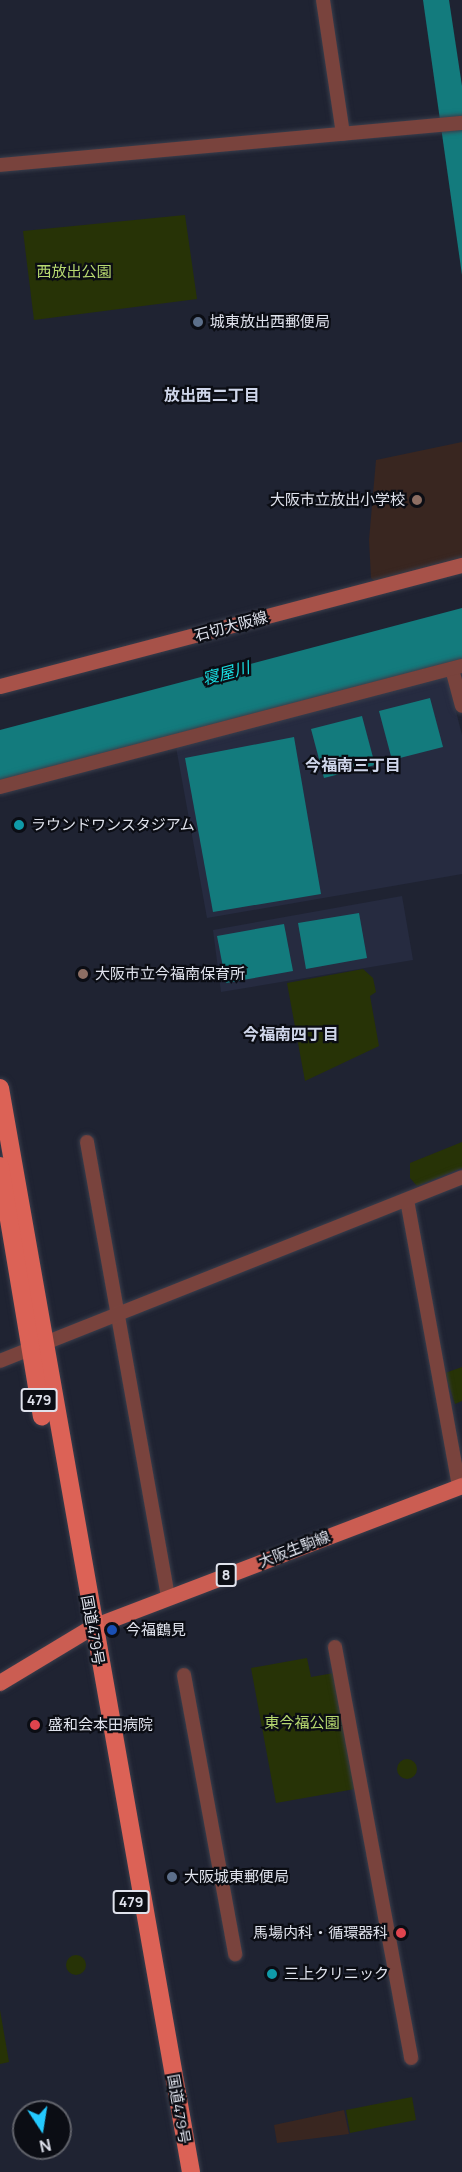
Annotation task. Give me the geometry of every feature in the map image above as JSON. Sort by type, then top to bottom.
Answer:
[{"type":"highway","name":"国道479号","points":[[0,1088],[35,1345]]},
{"type":"highway","name":"国道479号","points":[[0,1166],[191,2172]]},
{"type":"highway","name":"国道479号","points":[[87,1630],[179,2172]]},
{"type":"main road","name":"石切大阪線","points":[[0,686],[462,565]]},
{"type":"main road","name":"大阪生駒線","points":[[0,1683],[87,1630],[168,1597],[461,1487]]},
{"type":"street","points":[[323,0],[343,134]]},
{"type":"street","points":[[0,165],[462,123]]},
{"type":"street","points":[[0,787],[457,667],[462,706]]},
{"type":"street","points":[[87,1142],[168,1597]]},
{"type":"street","points":[[0,1361],[35,1345],[119,1314],[462,1177]]},
{"type":"street","points":[[407,1200],[461,1487]]},
{"type":"street","points":[[335,1647],[411,2058]]},
{"type":"street","points":[[184,1675],[236,1954]]},
{"type":"shaded area","name":"大阪市立放出小学校","points":[[462,442],[462,560],[377,583],[371,578],[369,540],[376,460]]},
{"type":"shaded area","points":[[447,676],[462,735],[462,874],[207,918],[176,747]]},
{"type":"shaded area","points":[[402,896],[413,960],[221,992],[213,930]]},
{"type":"shaded area","points":[[344,2110],[349,2134],[277,2143],[274,2125]]},
{"type":"green space","name":"西放出公園","points":[[185,215],[197,299],[34,320],[23,231]]},
{"type":"green space","points":[[363,969],[373,978],[376,992],[370,996],[379,1046],[305,1081],[287,983]]},
{"type":"green space","points":[[462,1142],[462,1168],[417,1186],[410,1178],[410,1163]]},
{"type":"green space","points":[[462,1367],[462,1401],[455,1404],[445,1373]]},
{"type":"green space","name":"東今福公園","points":[[307,1658],[311,1677],[334,1673],[355,1789],[276,1803],[251,1668]]},
{"type":"green space","points":[[407,1759],[414,1762],[417,1769],[414,1776],[407,1779],[400,1776],[397,1769],[400,1762]]},
{"type":"green space","points":[[76,1955],[83,1958],[86,1965],[83,1972],[76,1975],[69,1972],[66,1965],[69,1958]]},
{"type":"green space","points":[[0,2010],[9,2062],[0,2064]]},
{"type":"green space","points":[[412,2097],[416,2120],[350,2133],[346,2110]]},
{"type":"water","points":[[423,0],[449,0],[462,86],[462,275]]},
{"type":"water","name":"寝屋川","points":[[462,608],[462,659],[0,782],[0,730]]},
{"type":"water","points":[[430,698],[443,747],[392,760],[379,711]]},
{"type":"water","points":[[362,716],[375,765],[324,778],[311,729]]},
{"type":"water","points":[[294,737],[321,894],[213,912],[185,758]]},
{"type":"water","points":[[359,913],[367,958],[306,969],[298,923]]},
{"type":"water","points":[[284,924],[293,971],[226,983],[217,936]]},
{"type":"place","name":"城東放出西郵便局","points":[[198,322]]},
{"type":"place","name":"大阪市立放出小学校","points":[[417,500]]},
{"type":"place","name":"ラウンドワンスタジアム","points":[[19,825]]},
{"type":"place","name":"大阪市立今福南保育所","points":[[83,974]]},
{"type":"place","name":"今福鶴見","points":[[112,1630]]},
{"type":"place","name":"盛和会本田病院","points":[[35,1725]]},
{"type":"place","name":"大阪城東郵便局","points":[[172,1877]]},
{"type":"place","name":"馬場内科・循環器科","points":[[401,1933]]},
{"type":"place","name":"三上クリニック","points":[[272,1974]]},
{"type":"district","name":"放出西二丁目","points":[[212,395]]},
{"type":"district","name":"今福南三丁目","points":[[353,765]]},
{"type":"district","name":"今福南四丁目","points":[[291,1034]]}]
